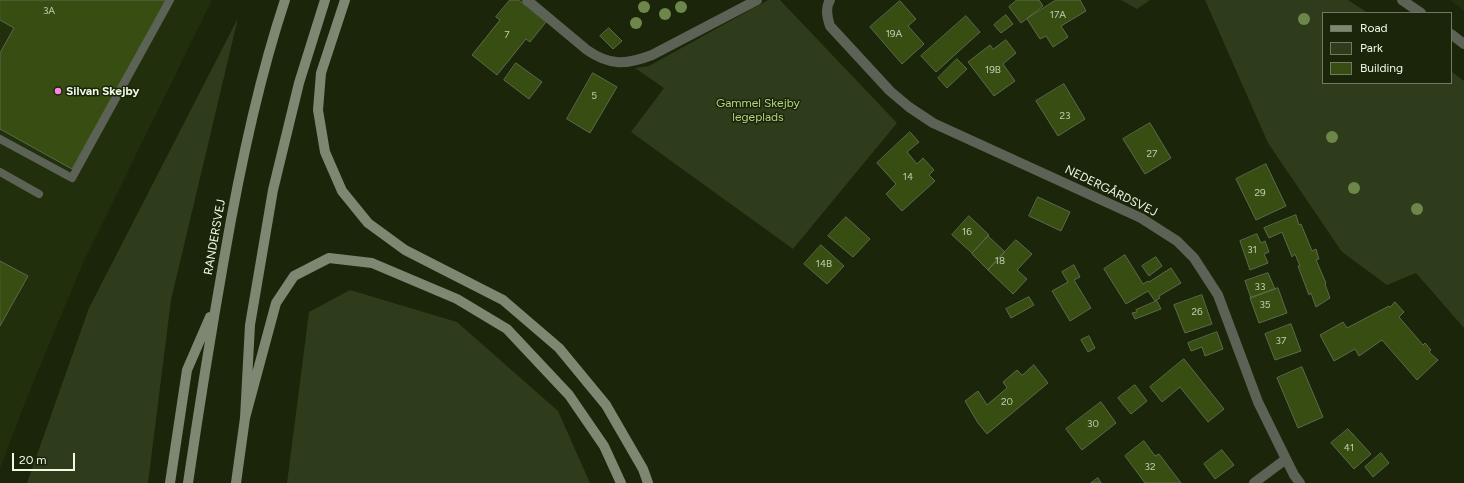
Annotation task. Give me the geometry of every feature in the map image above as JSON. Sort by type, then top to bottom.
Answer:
[{"type":"main road","name":"RANDERSVEJ","points":[[188,483],[204,374],[232,214],[249,130],[275,30],[285,0]]},
{"type":"main road","points":[[236,483],[245,418],[250,325],[273,190],[299,83],[325,0]]},
{"type":"main road","points":[[345,0],[321,73],[318,110],[325,152],[342,191],[368,223],[405,250],[503,300],[559,348],[606,405],[643,469],[648,483]]},
{"type":"main road","points":[[245,418],[276,303],[294,276],[329,258],[372,263],[457,299],[507,329],[569,395],[604,446],[621,483]]},
{"type":"main road","points":[[170,483],[187,370],[217,300]]},
{"type":"street","points":[[527,0],[597,57],[607,61],[623,62],[638,60],[652,55],[757,0]]},
{"type":"street","points":[[1402,0],[1420,12]]},
{"type":"street","name":"NEDERGÅRDSVEJ","points":[[825,1],[830,26],[890,91],[909,107],[932,123],[1141,218],[1177,241],[1194,258],[1218,294],[1258,402],[1294,475],[1300,483]]},
{"type":"street","points":[[1452,35],[1464,44]]},
{"type":"street","points":[[1254,483],[1286,459]]},
{"type":"lane","points":[[0,139],[72,178],[170,0]]},
{"type":"lane","points":[[0,172],[39,194]]},
{"type":"shaded area","points":[[0,0],[212,0],[83,263],[26,400],[0,469]]},
{"type":"shaded area","points":[[1450,0],[1464,0],[1464,11]]},
{"type":"green space","name":"Gammel Skejby legeplads","points":[[768,0],[780,0],[897,123],[793,249],[631,132],[664,88],[635,68],[649,66]]},
{"type":"green space","points":[[1121,0],[1150,0],[1137,9]]},
{"type":"green space","points":[[1205,0],[1348,0],[1366,12],[1322,12],[1322,84],[1452,84],[1452,72],[1464,81],[1464,328],[1416,273],[1387,285],[1342,252],[1268,143]]},
{"type":"green space","points":[[238,18],[171,300],[148,483],[27,483],[89,308]]},
{"type":"green space","points":[[350,290],[457,322],[558,411],[590,483],[287,483],[309,312]]},
{"type":"building","name":"Silvan Skejby","points":[[0,0],[166,0],[72,169],[0,129],[0,53],[14,28],[0,20]]},
{"type":"building","points":[[510,0],[519,0],[546,22],[530,42],[526,39],[497,75],[472,55],[500,20],[496,17]]},
{"type":"building","points":[[1017,0],[1039,0],[1043,6],[1021,23],[1009,7]]},
{"type":"building","points":[[1056,0],[1080,0],[1086,11],[1061,26],[1068,37],[1053,47],[1046,36],[1040,39],[1027,19]]},
{"type":"building","points":[[900,1],[916,19],[908,26],[924,44],[902,64],[870,27]]},
{"type":"building","points":[[1006,15],[1013,24],[1001,33],[994,25]]},
{"type":"building","points":[[966,16],[980,32],[936,72],[921,56]]},
{"type":"building","points":[[609,28],[622,41],[613,49],[600,36]]},
{"type":"building","points":[[1006,40],[1016,53],[1003,64],[1015,81],[994,96],[968,62],[990,45],[993,49]]},
{"type":"building","points":[[957,59],[967,69],[947,88],[938,78]]},
{"type":"building","points":[[516,63],[542,82],[529,99],[504,80]]},
{"type":"building","points":[[593,73],[617,87],[590,133],[567,119]]},
{"type":"building","points":[[1064,84],[1085,119],[1058,136],[1036,101]]},
{"type":"building","points":[[1150,123],[1171,158],[1145,174],[1123,139]]},
{"type":"building","points":[[910,132],[919,142],[907,152],[917,164],[923,158],[934,170],[929,175],[935,181],[902,211],[886,194],[896,184],[877,163]]},
{"type":"building","points":[[1266,164],[1286,206],[1256,220],[1236,179]]},
{"type":"building","points":[[1038,197],[1070,212],[1061,231],[1029,216]]},
{"type":"building","points":[[1296,215],[1299,225],[1301,224],[1312,251],[1316,249],[1319,259],[1316,260],[1326,283],[1325,284],[1330,298],[1316,307],[1311,293],[1309,295],[1295,254],[1292,257],[1282,232],[1269,238],[1264,228]]},
{"type":"building","points":[[969,216],[989,235],[972,253],[952,235]]},
{"type":"building","points":[[846,217],[870,239],[853,257],[828,236]]},
{"type":"building","points":[[1257,234],[1261,243],[1265,241],[1269,252],[1264,254],[1268,263],[1250,270],[1240,241]]},
{"type":"building","points":[[988,236],[1005,252],[988,270],[972,254]]},
{"type":"building","points":[[1016,240],[1032,254],[1017,270],[1027,279],[1013,294],[988,270]]},
{"type":"building","points":[[821,245],[844,266],[827,284],[804,264]]},
{"type":"building","points":[[1125,255],[1143,284],[1148,281],[1149,282],[1171,268],[1181,283],[1159,296],[1160,298],[1155,301],[1148,291],[1126,304],[1104,269]]},
{"type":"building","points":[[1156,257],[1162,266],[1149,276],[1142,266]]},
{"type":"building","points":[[0,261],[28,276],[0,326]]},
{"type":"building","points":[[1074,265],[1080,277],[1074,280],[1091,308],[1070,321],[1052,291],[1068,282],[1062,272]]},
{"type":"building","points":[[1268,273],[1275,289],[1251,298],[1245,281]]},
{"type":"building","points":[[1278,288],[1287,313],[1259,323],[1250,298]]},
{"type":"building","points":[[1202,295],[1212,324],[1185,333],[1174,305]]},
{"type":"building","points":[[1029,297],[1034,305],[1011,318],[1006,309]]},
{"type":"building","points":[[1157,301],[1161,309],[1135,319],[1132,313],[1137,312],[1136,310]]},
{"type":"building","points":[[1395,302],[1404,312],[1399,317],[1423,345],[1425,343],[1431,350],[1429,352],[1438,360],[1417,380],[1382,340],[1359,356],[1355,349],[1334,361],[1320,335],[1343,322],[1347,328],[1389,306],[1390,307]]},
{"type":"building","points":[[1291,324],[1301,351],[1275,360],[1265,334]]},
{"type":"building","points":[[1217,332],[1223,349],[1205,356],[1202,347],[1191,351],[1188,343]]},
{"type":"building","points":[[1089,336],[1095,348],[1088,352],[1081,340]]},
{"type":"building","points":[[1184,359],[1224,409],[1208,422],[1180,387],[1162,402],[1150,387]]},
{"type":"building","points":[[1034,365],[1048,383],[987,434],[978,423],[965,401],[978,391],[987,405],[1007,388],[1003,382],[1017,370],[1022,375]]},
{"type":"building","points":[[1302,367],[1323,417],[1298,428],[1277,378]]},
{"type":"building","points":[[1135,385],[1147,401],[1131,414],[1118,398]]},
{"type":"building","points":[[1101,402],[1116,423],[1082,450],[1066,429]]},
{"type":"building","points":[[1348,429],[1371,454],[1354,469],[1331,443]]},
{"type":"building","points":[[1144,441],[1155,456],[1159,454],[1181,483],[1145,483],[1125,456]]},
{"type":"building","points":[[1222,450],[1234,465],[1215,479],[1204,464]]},
{"type":"building","points":[[1381,453],[1389,463],[1373,477],[1365,467]]},
{"type":"building","points":[[1098,478],[1101,483],[1091,483]]},
{"type":"place","name":"Silvan Skejby","points":[[58,91]]}]
